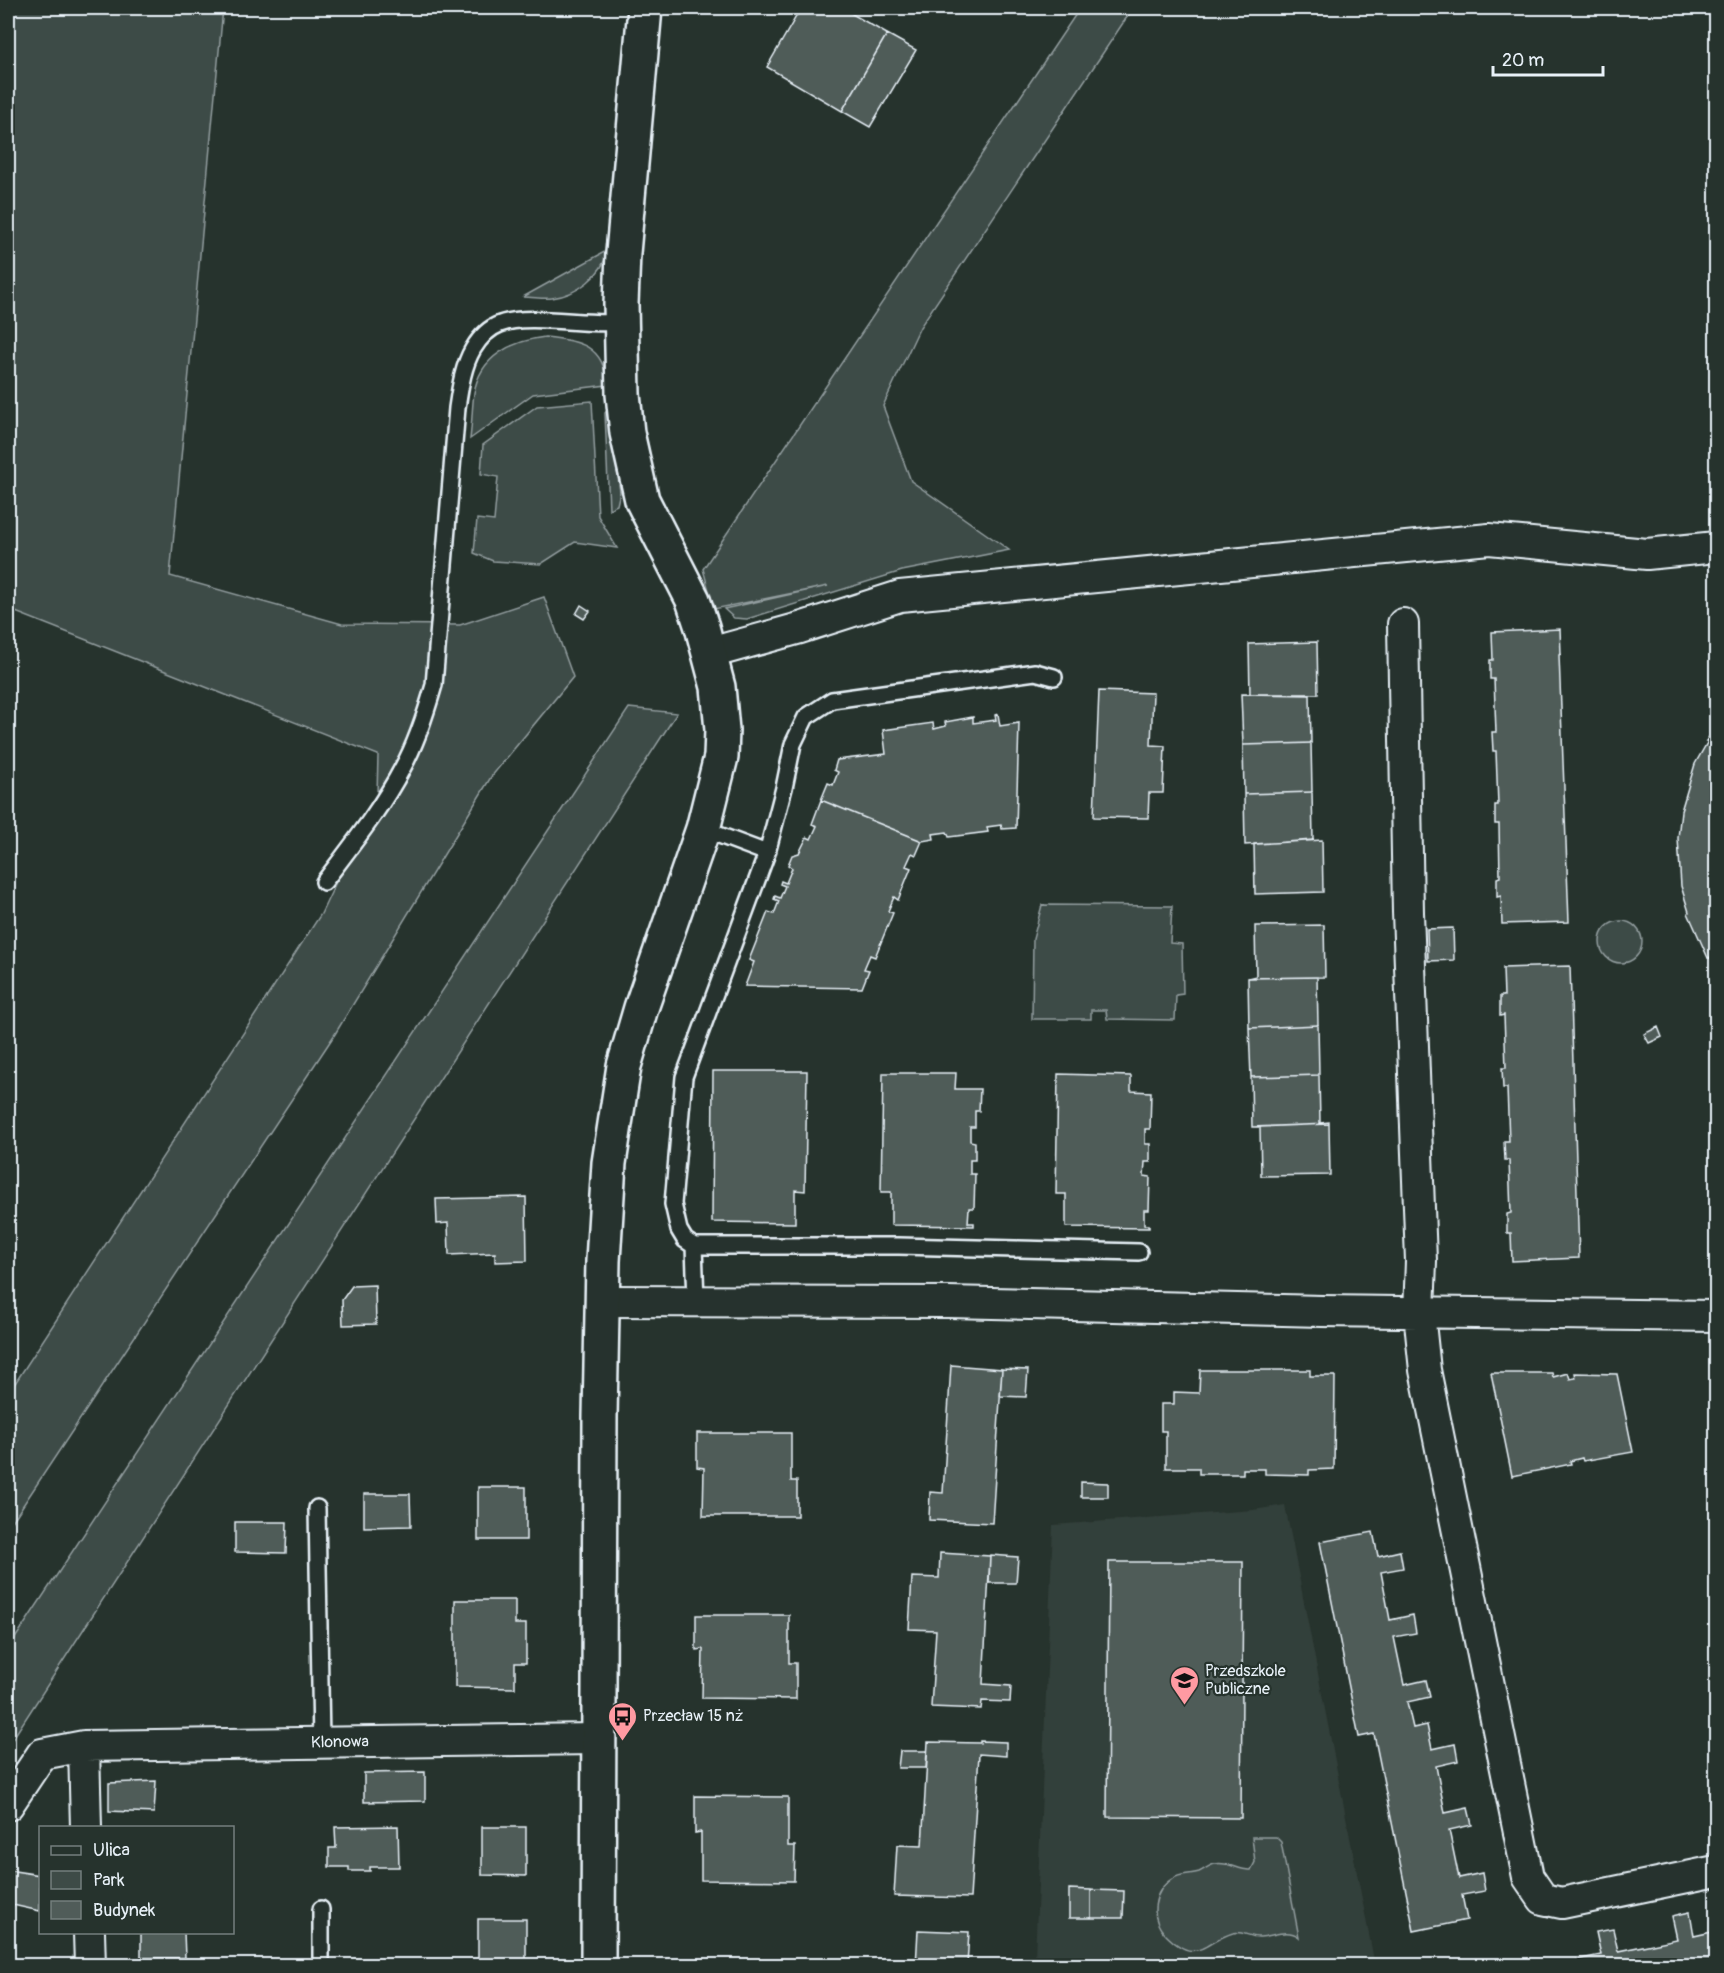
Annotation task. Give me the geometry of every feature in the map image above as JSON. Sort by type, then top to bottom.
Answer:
[{"type":"street","points":[[598,1965],[597,1739],[602,1301],[609,1163],[624,1066],[641,1008],[702,829],[721,757],[721,708],[710,653],[693,600],[642,500],[627,433],[623,394],[621,322],[623,253],[645,8]]},
{"type":"street","points":[[710,653],[800,628],[900,596],[1489,539],[1647,554],[1716,547]]},
{"type":"street","points":[[1403,624],[1408,912],[1421,1261],[1419,1312],[1425,1370],[1528,1877],[1543,1899],[1562,1903],[1716,1871]]},
{"type":"street","points":[[602,1301],[948,1302],[1716,1316]]},
{"type":"street","name":"Klonowa","points":[[8,1805],[42,1754],[84,1746],[597,1739]]},
{"type":"street","points":[[84,1746],[86,1826]]},
{"type":"street","points":[[89,1934],[90,1965]]},
{"type":"lane","points":[[324,882],[376,813],[404,767],[423,723],[434,685],[457,408],[462,378],[473,350],[485,334],[500,324],[527,320],[604,324],[621,322]]},
{"type":"lane","points":[[1054,677],[1035,672],[832,699],[806,717],[793,744],[767,853],[684,1077],[673,1204],[679,1230],[685,1240],[694,1246],[888,1246],[1139,1252]]},
{"type":"lane","points":[[702,829],[767,853]]},
{"type":"lane","points":[[694,1246],[696,1301]]},
{"type":"lane","points":[[317,1508],[321,1743]]},
{"type":"lane","points":[[321,1909],[321,1965]]},
{"type":"shaded area","name":"Przedszkole Publiczne","points":[[1285,1505],[1374,1960],[1035,1957],[1053,1525],[1253,1510]]},
{"type":"shaded area","points":[[1038,1959],[1335,1963],[1336,1965],[1038,1966]]},
{"type":"green space","points":[[8,8],[223,8],[170,576],[342,624],[460,625],[544,597],[573,677],[491,777],[335,1034],[8,1528],[8,1394],[321,914],[377,795],[378,755],[8,609]]},
{"type":"green space","points":[[1080,8],[1133,8],[920,327],[883,406],[911,481],[1009,550],[902,571],[747,619],[734,618],[724,609],[828,586],[714,609],[703,569]]},
{"type":"green space","points":[[608,250],[601,268],[595,275],[571,293],[552,298],[523,297]]},
{"type":"green space","points":[[545,337],[568,340],[588,347],[601,361],[607,385],[533,394],[470,439],[474,393],[483,369],[490,360],[510,347]]},
{"type":"green space","points":[[592,401],[598,516],[617,548],[575,542],[541,564],[493,561],[474,553],[477,519],[494,521],[498,477],[481,474],[483,445],[537,406]]},
{"type":"green space","points":[[609,408],[620,492],[617,505],[609,509],[605,413]]},
{"type":"green space","points":[[629,708],[677,713],[8,1746],[8,1649]]},
{"type":"green space","points":[[1042,905],[1172,906],[1170,943],[1182,944],[1183,994],[1176,995],[1175,1020],[1107,1019],[1106,1010],[1091,1010],[1091,1019],[1032,1019],[1033,939]]},
{"type":"green space","points":[[1621,921],[1636,927],[1642,942],[1636,957],[1621,963],[1606,957],[1600,942],[1606,927]]},
{"type":"green space","points":[[1252,1837],[1276,1837],[1281,1842],[1299,1937],[1295,1934],[1280,1933],[1256,1937],[1236,1932],[1193,1951],[1176,1944],[1165,1934],[1157,1920],[1155,1905],[1161,1890],[1175,1877],[1199,1872],[1215,1864],[1220,1863],[1251,1870],[1255,1862]]},
{"type":"building","points":[[801,8],[842,8],[887,34],[842,111],[767,67]]},
{"type":"building","points":[[887,34],[916,50],[870,127],[842,111]]},
{"type":"building","points":[[581,605],[590,611],[584,619],[576,614]]},
{"type":"building","points":[[1560,629],[1569,922],[1502,924],[1501,896],[1497,897],[1497,878],[1500,877],[1499,824],[1495,824],[1495,805],[1498,805],[1496,751],[1493,751],[1492,732],[1496,732],[1494,679],[1490,679],[1490,660],[1493,660],[1492,632]]},
{"type":"building","points":[[1317,642],[1318,694],[1250,694],[1249,644]]},
{"type":"building","points":[[1099,691],[1153,693],[1151,745],[1165,746],[1163,793],[1149,793],[1148,818],[1094,817]]},
{"type":"building","points":[[1241,694],[1310,695],[1311,743],[1243,745]]},
{"type":"building","points":[[998,714],[1000,726],[1019,723],[1016,828],[1002,829],[1001,825],[987,827],[988,832],[949,837],[947,832],[933,834],[934,839],[922,841],[821,800],[828,783],[833,785],[838,772],[834,770],[837,760],[886,754],[883,730],[933,723],[934,729],[946,726],[945,722],[973,717],[973,723],[996,720],[995,715]]},
{"type":"building","points":[[1716,727],[1716,967],[1710,957],[1708,958],[1688,913],[1681,886],[1678,838],[1681,811],[1695,764]]},
{"type":"building","points":[[1311,743],[1312,792],[1244,794],[1243,745]]},
{"type":"building","points":[[1312,792],[1313,840],[1245,845],[1244,794]]},
{"type":"building","points":[[821,800],[922,841],[916,855],[912,853],[906,866],[911,868],[898,900],[894,897],[888,911],[893,913],[875,957],[870,955],[864,969],[869,970],[862,988],[745,986],[754,962],[749,960],[768,912],[774,914],[779,901],[774,899],[775,896],[780,898],[785,886],[780,884],[781,881],[786,883],[792,868],[788,865],[792,855],[799,853],[807,837],[811,839],[817,826],[812,824]]},
{"type":"building","points":[[1322,840],[1323,892],[1255,894],[1254,844]]},
{"type":"building","points":[[1324,925],[1325,977],[1248,978],[1256,976],[1255,926]]},
{"type":"building","points":[[1453,928],[1454,960],[1428,961],[1427,929]]},
{"type":"building","points":[[1570,966],[1579,1258],[1512,1261],[1511,1233],[1507,1233],[1507,1214],[1511,1213],[1509,1160],[1505,1160],[1504,1141],[1509,1141],[1507,1088],[1503,1088],[1502,1068],[1506,1068],[1504,1015],[1500,1016],[1500,996],[1504,996],[1503,968]]},
{"type":"building","points":[[1317,977],[1318,1025],[1249,1028],[1248,978]]},
{"type":"building","points":[[1318,1025],[1319,1075],[1251,1077],[1249,1028]]},
{"type":"building","points":[[1658,1027],[1662,1037],[1649,1043],[1644,1034]]},
{"type":"building","points":[[713,1071],[807,1071],[805,1191],[795,1190],[795,1223],[712,1222]]},
{"type":"building","points":[[883,1073],[956,1073],[955,1089],[980,1089],[979,1111],[975,1111],[975,1127],[970,1127],[970,1141],[975,1142],[975,1160],[970,1160],[970,1174],[975,1174],[974,1208],[969,1208],[968,1223],[974,1223],[974,1226],[891,1225],[891,1192],[881,1192]]},
{"type":"building","points":[[1058,1074],[1131,1076],[1131,1091],[1151,1092],[1150,1129],[1145,1129],[1145,1144],[1150,1144],[1150,1162],[1145,1162],[1144,1176],[1150,1177],[1149,1210],[1144,1210],[1144,1225],[1149,1225],[1149,1228],[1066,1227],[1066,1194],[1056,1194]]},
{"type":"building","points":[[1319,1075],[1320,1123],[1329,1122],[1329,1124],[1252,1127],[1251,1077]]},
{"type":"building","points":[[1329,1124],[1330,1175],[1261,1176],[1260,1127]]},
{"type":"building","points":[[526,1197],[527,1261],[495,1262],[495,1253],[449,1255],[448,1223],[437,1224],[436,1199]]},
{"type":"building","points":[[375,1285],[376,1324],[343,1325],[342,1300],[352,1286]]},
{"type":"building","points":[[951,1365],[1002,1369],[992,1523],[929,1520],[930,1492],[943,1493]]},
{"type":"building","points":[[1002,1369],[1028,1370],[1026,1397],[1000,1396]]},
{"type":"building","points":[[1200,1370],[1310,1370],[1310,1376],[1335,1376],[1334,1469],[1309,1470],[1309,1475],[1265,1474],[1265,1469],[1243,1469],[1243,1474],[1199,1474],[1199,1468],[1166,1468],[1166,1431],[1161,1431],[1161,1404],[1174,1404],[1174,1392],[1199,1393]]},
{"type":"building","points":[[1491,1373],[1552,1373],[1553,1377],[1568,1373],[1570,1379],[1576,1378],[1575,1373],[1617,1374],[1633,1452],[1583,1461],[1582,1458],[1570,1461],[1571,1464],[1512,1476]]},
{"type":"building","points":[[697,1433],[791,1433],[791,1481],[797,1481],[797,1516],[703,1516],[704,1468],[697,1467]]},
{"type":"building","points":[[1081,1482],[1108,1483],[1108,1497],[1081,1497]]},
{"type":"building","points":[[478,1487],[526,1487],[526,1540],[478,1540]]},
{"type":"building","points":[[364,1494],[410,1494],[411,1526],[364,1527]]},
{"type":"building","points":[[235,1522],[287,1522],[286,1553],[235,1552]]},
{"type":"building","points":[[1373,1532],[1378,1556],[1400,1551],[1403,1568],[1381,1572],[1390,1620],[1413,1615],[1416,1633],[1394,1637],[1404,1685],[1426,1680],[1430,1697],[1407,1702],[1413,1728],[1427,1725],[1432,1749],[1455,1744],[1458,1761],[1436,1766],[1445,1813],[1468,1808],[1472,1825],[1449,1830],[1459,1878],[1482,1873],[1485,1891],[1462,1895],[1467,1920],[1414,1931],[1374,1734],[1359,1737],[1320,1542]]},
{"type":"building","points":[[940,1553],[990,1556],[983,1684],[1011,1686],[1010,1702],[982,1701],[981,1709],[931,1707],[936,1630],[909,1629],[912,1577],[939,1578]]},
{"type":"building","points":[[990,1555],[1018,1557],[1016,1583],[989,1583]]},
{"type":"building","points":[[1109,1562],[1243,1562],[1241,1818],[1107,1817]]},
{"type":"building","points":[[455,1600],[515,1600],[515,1624],[526,1624],[526,1663],[515,1663],[515,1688],[455,1687]]},
{"type":"building","points":[[696,1615],[789,1615],[789,1663],[796,1663],[796,1699],[702,1698],[703,1649],[696,1650]]},
{"type":"building","points":[[980,1741],[1006,1742],[1006,1756],[979,1754],[970,1898],[894,1896],[897,1845],[922,1846],[928,1742],[980,1743]]},
{"type":"building","points":[[900,1751],[927,1751],[926,1768],[898,1768]]},
{"type":"building","points":[[425,1772],[425,1801],[364,1802],[364,1773]]},
{"type":"building","points":[[156,1781],[154,1813],[109,1811],[109,1783]]},
{"type":"building","points":[[695,1796],[788,1797],[788,1846],[795,1846],[794,1881],[701,1880],[701,1832],[695,1833]]},
{"type":"building","points":[[398,1826],[399,1867],[370,1867],[370,1871],[349,1871],[349,1867],[329,1867],[329,1848],[336,1848],[335,1827]]},
{"type":"building","points":[[482,1827],[526,1827],[526,1876],[482,1875]]},
{"type":"building","points":[[8,1870],[39,1875],[39,1911],[8,1904]]},
{"type":"building","points":[[1069,1889],[1091,1890],[1091,1918],[1069,1918]]},
{"type":"building","points":[[1091,1890],[1124,1891],[1123,1918],[1091,1918]]},
{"type":"building","points":[[1690,1912],[1694,1936],[1716,1931],[1716,1966],[1577,1966],[1576,1960],[1601,1955],[1596,1932],[1613,1929],[1618,1951],[1677,1939],[1672,1916]]},
{"type":"building","points":[[478,1919],[526,1919],[526,1964],[478,1964]]},
{"type":"building","points":[[918,1930],[969,1932],[967,1966],[916,1966]]},
{"type":"building","points":[[141,1934],[184,1934],[185,1958],[141,1958]]},
{"type":"place","name":"Przedszkole Publiczne","points":[[1184,1706]]},
{"type":"place","name":"Przecław 15 nż","points":[[622,1742]]}]
